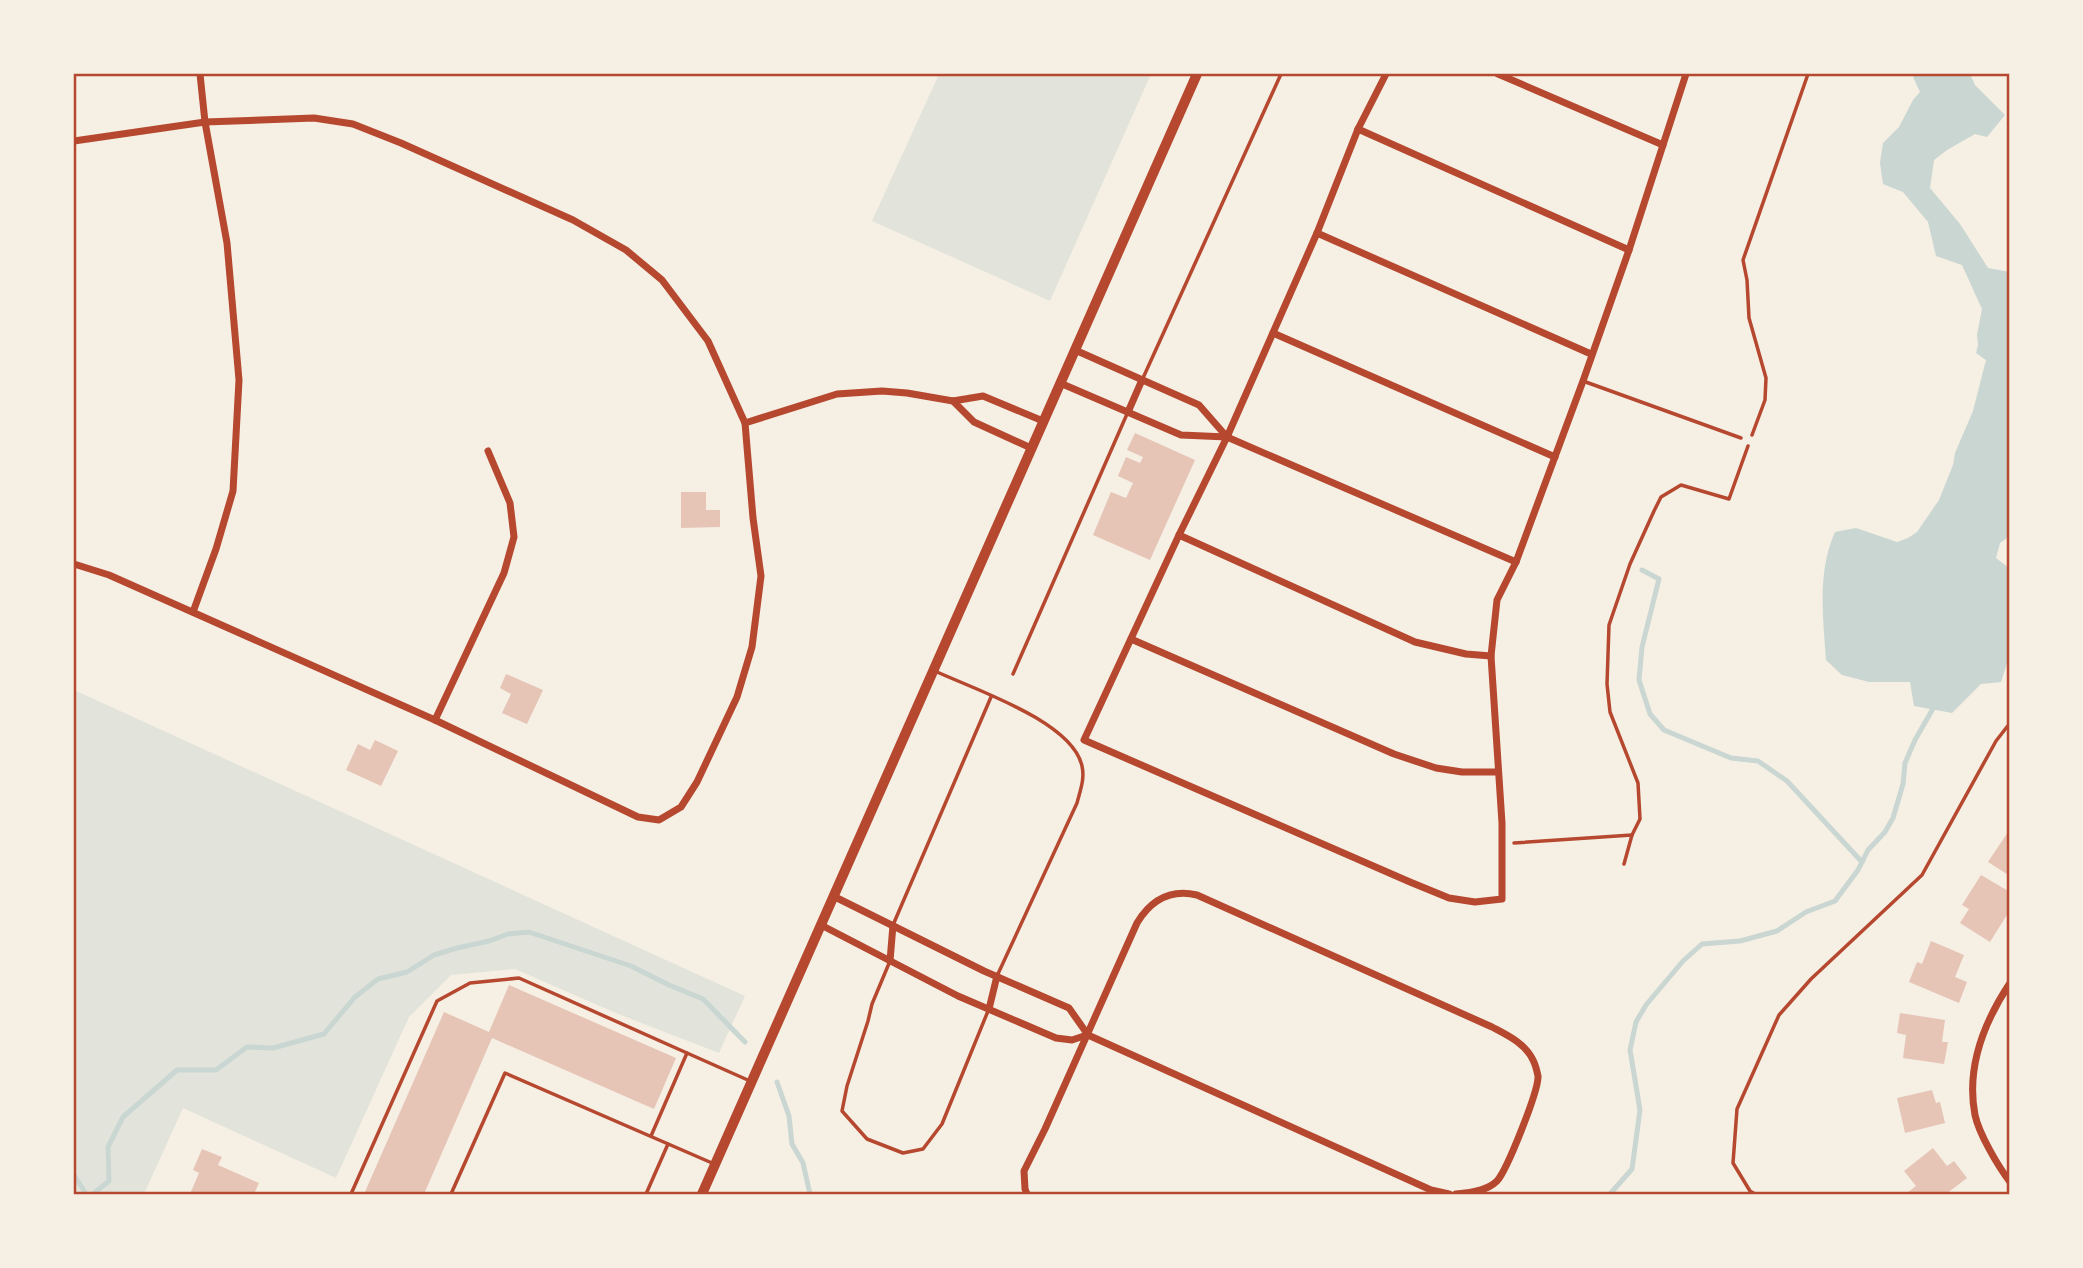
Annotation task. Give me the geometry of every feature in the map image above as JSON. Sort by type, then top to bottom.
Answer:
[{"type":"main road","points":[[702,1195],[1197,74]]},
{"type":"street","points":[[192,612],[216,550],[233,491],[239,380],[227,243],[205,122],[200,74]]},
{"type":"street","points":[[1386,74],[1358,129],[1317,233],[1227,437],[1084,740],[1410,883],[1449,898],[1475,902],[1502,899],[1502,844],[1491,656],[1497,600],[1516,562],[1583,381],[1686,74]]},
{"type":"street","points":[[1498,74],[1663,145]]},
{"type":"street","points":[[74,141],[205,122],[314,118],[353,124],[573,219],[626,250],[662,280],[708,341],[745,424],[761,576],[752,647],[737,697],[697,782],[681,807],[659,820],[638,817],[435,720],[109,575],[74,564]]},
{"type":"street","points":[[1358,129],[1629,250]]},
{"type":"street","points":[[1317,233],[1591,354]]},
{"type":"street","points":[[1273,333],[1555,457]]},
{"type":"street","points":[[1075,350],[1199,405],[1227,437]]},
{"type":"street","points":[[1128,412],[1142,380]]},
{"type":"street","points":[[1060,383],[1181,435],[1227,437],[1516,562]]},
{"type":"street","points":[[745,424],[837,394],[882,391],[953,401],[984,396],[1043,421]]},
{"type":"street","points":[[953,401],[974,422],[1031,448]]},
{"type":"street","points":[[435,720],[504,573],[514,537],[510,503],[488,451]]},
{"type":"street","points":[[1179,535],[1415,642],[1466,654],[1491,656]]},
{"type":"street","points":[[1131,639],[1394,754],[1436,768],[1462,772],[1498,772]]},
{"type":"street","points":[[1027,1195],[1024,1171],[1143,912],[1151,904],[1179,892],[1197,895],[1516,1040],[1533,1059],[1538,1077],[1533,1099],[1497,1181],[1476,1192],[1457,1195]]},
{"type":"street","points":[[833,897],[1069,1008],[1088,1035],[1431,1190],[1449,1195]]},
{"type":"street","points":[[821,925],[958,996],[1056,1038],[1072,1040],[1088,1035]]},
{"type":"street","points":[[890,961],[893,925]]},
{"type":"street","points":[[989,1009],[997,976]]},
{"type":"street","points":[[2010,983],[1982,1034],[1973,1070],[1975,1117],[1996,1162],[2010,1182]]},
{"type":"lane","points":[[1142,380],[1281,74]]},
{"type":"lane","points":[[1583,381],[1741,438]]},
{"type":"lane","points":[[1013,674],[1128,412]]},
{"type":"lane","points":[[933,671],[1030,713],[1060,734],[1075,751],[1082,765],[1083,782],[1077,803],[997,976]]},
{"type":"lane","points":[[893,925],[991,696]]},
{"type":"lane","points":[[890,961],[872,1004],[842,1111],[867,1139],[903,1153],[923,1149],[942,1124],[989,1009]]},
{"type":"lane","points":[[351,1195],[437,1001],[470,984],[519,978],[752,1082]]},
{"type":"lane","points":[[651,1136],[687,1054]]},
{"type":"lane","points":[[451,1195],[505,1073],[716,1164]]},
{"type":"lane","points":[[646,1195],[668,1144]]},
{"type":"path","points":[[1624,864],[1632,835],[1640,819],[1638,783],[1610,712],[1607,684],[1609,625],[1630,564],[1661,497],[1681,485],[1729,499],[1765,400],[1766,378],[1749,317],[1743,260],[1808,74]]},
{"type":"path","points":[[1755,1195],[1734,1163],[1737,1109],[1779,1015],[1811,979],[1922,875],[1996,741],[2010,723]]},
{"type":"path","points":[[1502,844],[1632,835]]},
{"type":"shaded area","points":[[939,74],[1151,74],[1050,301],[872,221]]},
{"type":"shaded area","points":[[1916,74],[1970,74],[1975,85],[2005,115],[1987,137],[1975,134],[1934,160],[1930,188],[1960,224],[1988,268],[2010,272],[2010,536],[2000,543],[1996,558],[2009,568],[2009,657],[2001,682],[1981,684],[1952,713],[1914,706],[1910,682],[1869,682],[1842,675],[1826,660],[1824,627],[1823,579],[1829,547],[1835,532],[1856,528],[1897,542],[1917,532],[1939,500],[1973,411],[1986,360],[1976,353],[1982,309],[1962,265],[1936,256],[1928,222],[1903,192],[1883,184],[1880,163],[1883,143],[1899,127],[1920,92],[1913,77]]},
{"type":"shaded area","points":[[74,690],[745,996],[719,1053],[618,1014],[515,969],[451,975],[409,1017],[336,1178],[183,1108],[144,1194],[74,1194]]},
{"type":"building","points":[[1135,433],[1195,460],[1150,560],[1093,535],[1111,492],[1126,498],[1133,483],[1118,476],[1126,457],[1140,463],[1143,457],[1127,450]]},
{"type":"building","points":[[681,492],[706,492],[706,510],[720,510],[720,527],[681,528]]},
{"type":"building","points":[[506,674],[543,690],[527,724],[502,713],[511,694],[500,688]]},
{"type":"building","points":[[375,740],[398,751],[381,786],[346,770],[358,744],[370,750]]},
{"type":"building","points":[[2010,829],[2010,876],[1988,862]]},
{"type":"building","points":[[1981,875],[2010,892],[2010,910],[1990,942],[1960,923],[1969,909],[1962,905]]},
{"type":"building","points":[[1931,941],[1964,955],[1955,977],[1967,982],[1959,1003],[1909,982],[1917,962],[1922,964]]},
{"type":"building","points":[[509,985],[676,1058],[654,1109],[492,1038],[424,1194],[364,1194],[444,1012],[489,1032]]},
{"type":"building","points":[[1900,1013],[1945,1020],[1942,1042],[1948,1042],[1944,1064],[1903,1058],[1906,1035],[1897,1033]]},
{"type":"building","points":[[1932,1090],[1936,1103],[1940,1102],[1945,1123],[1905,1133],[1897,1098]]},
{"type":"building","points":[[1933,1148],[1947,1166],[1954,1161],[1967,1178],[1946,1194],[1910,1194],[1908,1192],[1916,1186],[1904,1171]]},
{"type":"building","points":[[202,1149],[222,1157],[218,1165],[259,1183],[254,1194],[190,1194],[199,1173],[193,1170]]},
{"type":"waterway","points":[[1642,570],[1659,579],[1642,647],[1639,680],[1650,714],[1664,730],[1731,758],[1758,761],[1787,781],[1862,862]]},
{"type":"waterway","points":[[1610,1194],[1632,1169],[1640,1110],[1630,1050],[1636,1022],[1646,1005],[1683,961],[1702,944],[1740,941],[1777,931],[1806,912],[1835,901],[1858,870],[1868,850],[1885,832],[1893,818],[1903,784],[1905,763],[1935,705]]},
{"type":"waterway","points":[[93,1194],[109,1181],[108,1147],[123,1117],[177,1070],[216,1070],[247,1047],[273,1048],[324,1034],[355,997],[378,979],[407,972],[434,955],[508,934],[529,932],[631,966],[703,999],[745,1042]]},
{"type":"waterway","points":[[777,1082],[789,1116],[792,1144],[803,1163],[810,1194]]},
{"type":"waterway","points":[[74,1175],[86,1194]]}]
